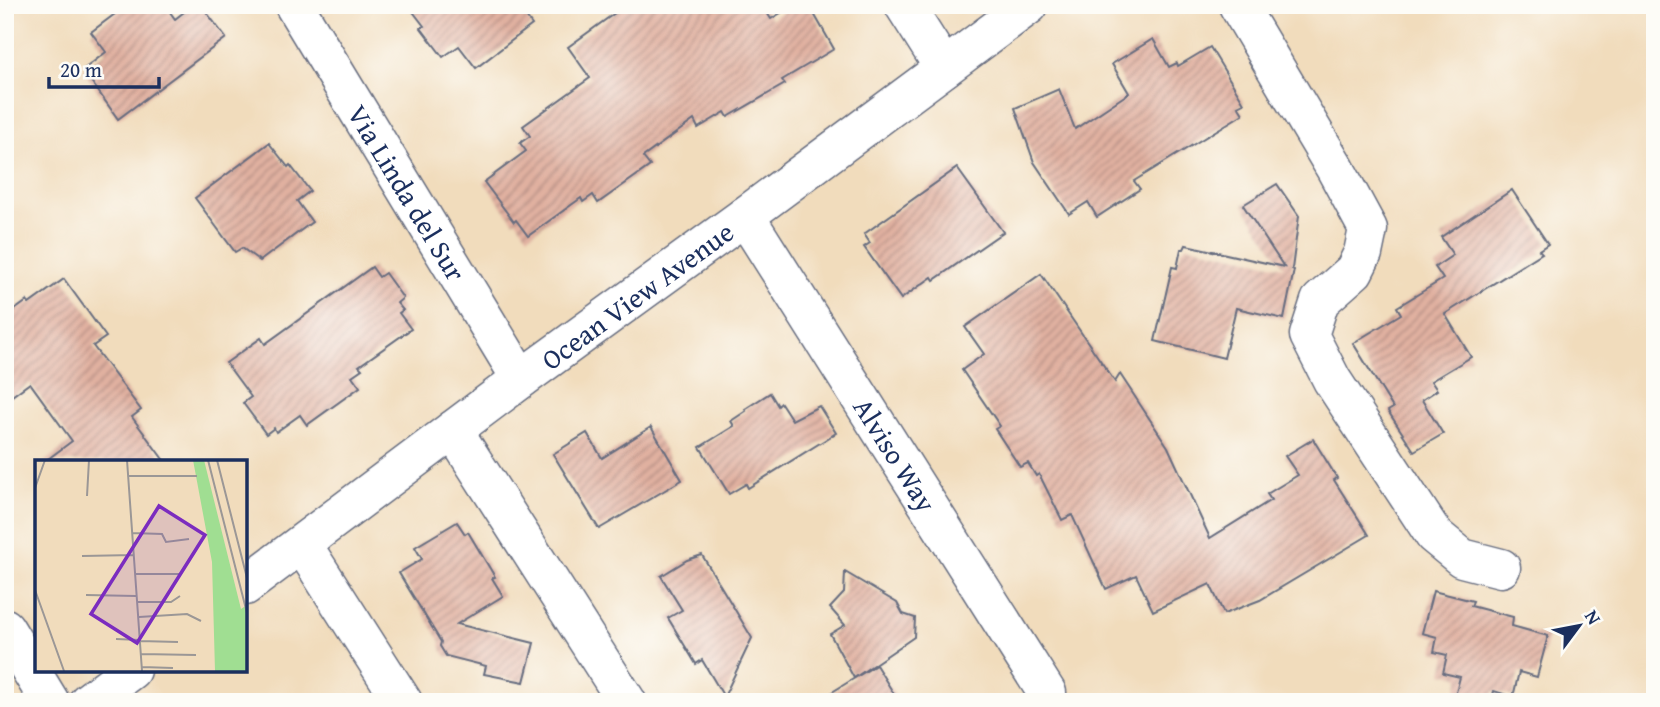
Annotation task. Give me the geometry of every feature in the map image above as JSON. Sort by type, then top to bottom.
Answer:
[{"type":"street","name":"Via Linda del Sur","points":[[294,5],[521,379]]},
{"type":"street","points":[[904,5],[944,68]]},
{"type":"street","name":"Ocean View Avenue","points":[[247,585],[1029,5]]},
{"type":"street","points":[[1238,5],[1368,229],[1363,253],[1354,271],[1320,301],[1309,335],[1332,380],[1434,535],[1462,558],[1501,568]]},
{"type":"street","name":"Alviso Way","points":[[746,216],[1047,693]]},
{"type":"street","points":[[453,430],[627,702]]},
{"type":"street","points":[[302,544],[403,702]]},
{"type":"street","points":[[5,628],[50,702]]},
{"type":"street","points":[[88,702],[128,672]]},
{"type":"building","points":[[127,5],[165,5],[175,19],[193,5],[201,5],[226,38],[118,119],[83,70],[106,52],[91,32]]},
{"type":"building","points":[[408,5],[517,5],[532,25],[476,68],[459,46],[443,57]]},
{"type":"building","points":[[626,5],[762,5],[771,19],[794,5],[809,5],[834,49],[782,80],[785,84],[728,117],[725,112],[698,128],[694,120],[643,157],[650,166],[598,203],[593,195],[583,202],[581,198],[528,236],[484,182],[526,151],[520,143],[530,136],[523,126],[590,78],[568,47]]},
{"type":"building","points":[[1153,39],[1169,67],[1177,63],[1178,66],[1210,47],[1244,103],[1238,106],[1243,114],[1134,181],[1140,189],[1097,217],[1088,202],[1069,214],[1034,162],[1015,108],[1059,89],[1075,129],[1129,93],[1112,64]]},
{"type":"building","points":[[269,143],[310,191],[297,201],[312,222],[260,261],[242,248],[235,252],[195,198]]},
{"type":"building","points":[[957,168],[1003,232],[934,280],[932,277],[901,299],[864,247],[870,243],[864,234]]},
{"type":"building","points":[[1277,184],[1299,216],[1294,270],[1284,319],[1236,308],[1224,358],[1155,341],[1172,267],[1177,268],[1181,249],[1186,245],[1284,267],[1243,205]]},
{"type":"building","points":[[1512,190],[1548,244],[1539,250],[1542,253],[1445,314],[1471,357],[1431,381],[1437,390],[1422,400],[1443,434],[1414,451],[1388,411],[1393,408],[1353,343],[1401,314],[1397,307],[1443,279],[1435,267],[1453,255],[1441,237]]},
{"type":"building","points":[[372,267],[379,277],[385,273],[403,298],[397,303],[403,310],[399,313],[411,329],[359,366],[362,369],[352,376],[360,387],[307,425],[300,415],[276,432],[274,428],[266,434],[243,403],[251,397],[226,363],[261,338],[265,344]]},
{"type":"building","points":[[1041,274],[1115,382],[1120,374],[1168,447],[1210,538],[1271,500],[1267,494],[1298,475],[1285,456],[1313,439],[1337,478],[1334,480],[1369,535],[1260,600],[1224,614],[1210,584],[1153,611],[1136,575],[1106,589],[1072,515],[1062,520],[1039,474],[1036,476],[1028,463],[1020,467],[995,429],[1000,426],[962,370],[984,354],[965,327]]},
{"type":"building","points":[[64,279],[106,337],[93,346],[141,410],[132,417],[164,460],[47,460],[72,441],[30,383],[5,401],[5,317],[27,301],[29,304]]},
{"type":"building","points":[[770,393],[778,406],[781,403],[792,420],[819,406],[836,433],[748,488],[746,484],[729,494],[700,447],[734,426],[731,421]]},
{"type":"building","points":[[651,427],[682,480],[599,529],[553,454],[587,433],[602,458]]},
{"type":"building","points":[[457,522],[465,534],[468,532],[503,596],[457,624],[534,643],[524,682],[484,674],[486,666],[446,656],[440,646],[441,642],[399,573],[422,559],[415,547]]},
{"type":"building","points":[[702,555],[752,638],[724,697],[702,660],[696,664],[668,618],[682,610],[661,576],[687,560]]},
{"type":"building","points":[[845,572],[897,603],[903,614],[915,618],[914,637],[854,678],[830,634],[845,625],[830,608],[844,593]]},
{"type":"building","points":[[1433,591],[1473,601],[1471,606],[1513,617],[1512,626],[1548,636],[1537,677],[1519,672],[1513,697],[1494,691],[1491,702],[1477,702],[1455,696],[1460,677],[1443,673],[1447,655],[1434,652],[1437,637],[1422,633]]},
{"type":"building","points":[[876,665],[899,702],[816,702]]}]
